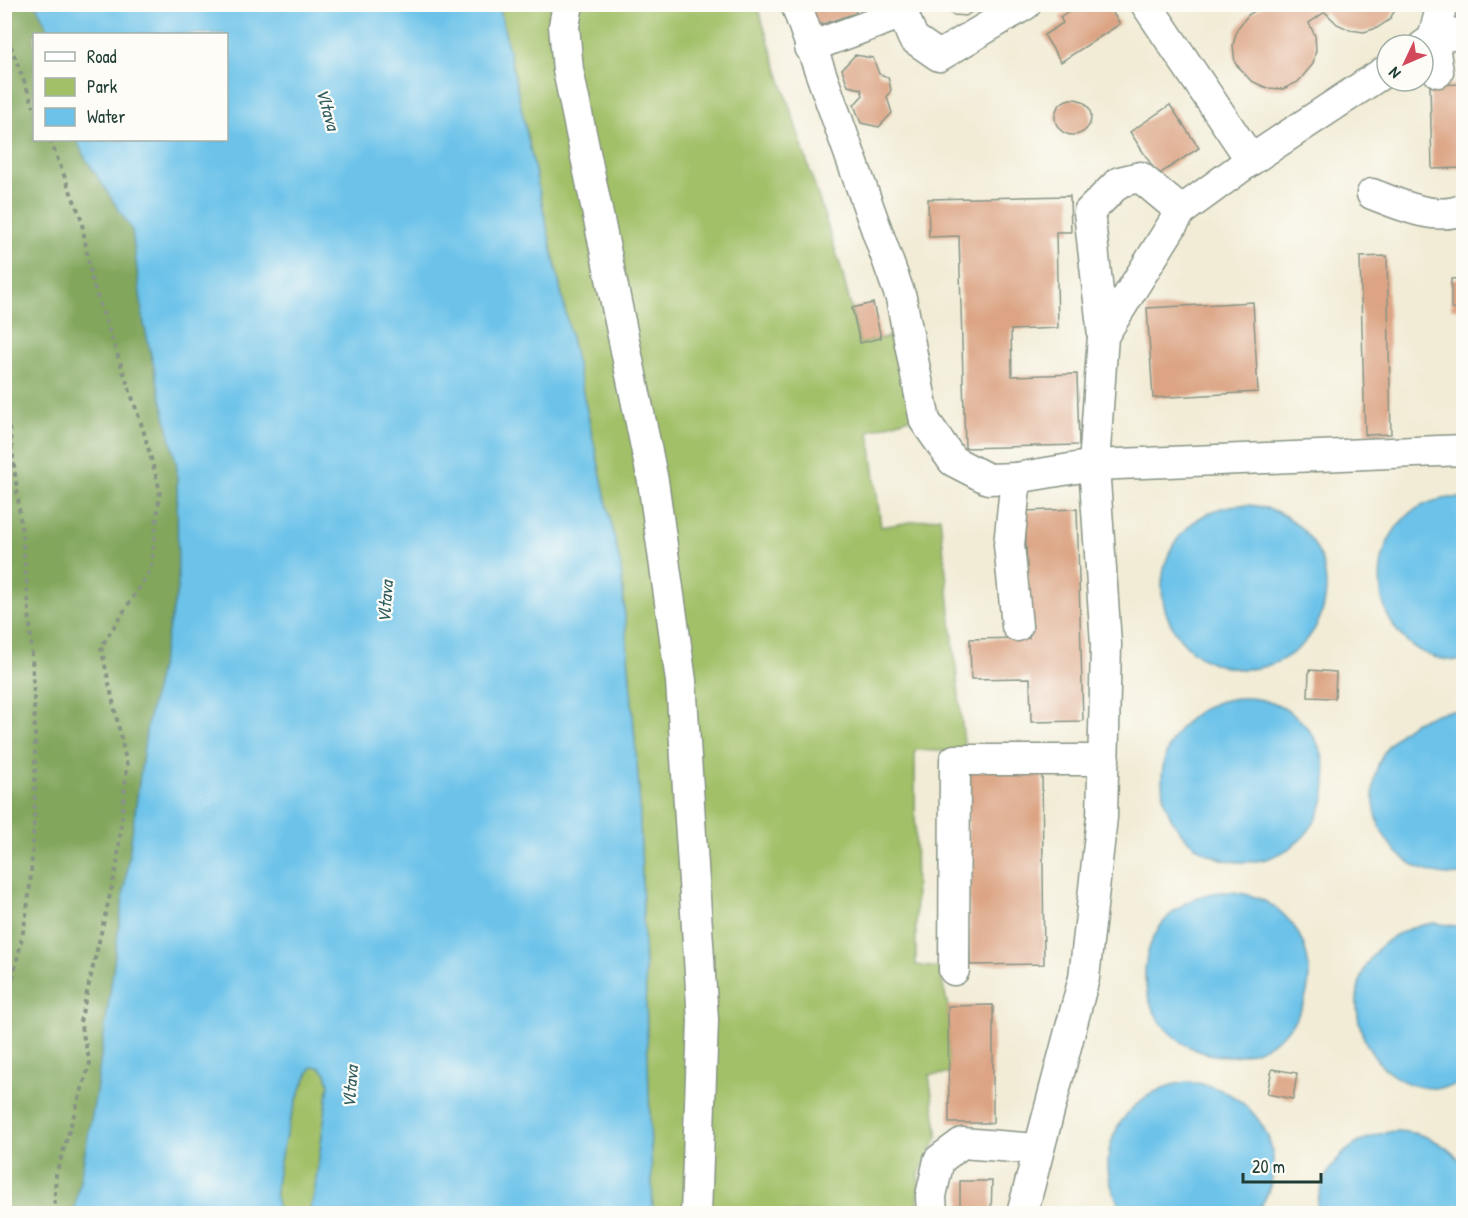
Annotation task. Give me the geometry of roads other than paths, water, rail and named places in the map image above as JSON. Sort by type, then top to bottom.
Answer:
[{"type":"lane","points":[[568,4],[564,26],[568,70],[653,481],[681,681],[703,1020],[696,1214]]},
{"type":"lane","points":[[796,4],[901,298],[925,421],[953,461],[988,479],[1016,478],[1094,465],[1464,450]]},
{"type":"lane","points":[[810,47],[901,9],[913,38],[939,56],[1026,4]]},
{"type":"lane","points":[[1146,4],[1251,160]]},
{"type":"lane","points":[[1432,33],[1442,4]]},
{"type":"lane","points":[[1435,41],[1464,32]]},
{"type":"lane","points":[[1435,63],[1438,72]]},
{"type":"lane","points":[[1103,336],[1181,211],[1251,160],[1375,78]]},
{"type":"lane","points":[[1022,1214],[1084,978],[1102,817],[1106,644],[1094,465],[1103,336],[1089,212],[1119,182],[1140,177],[1181,211]]},
{"type":"lane","points":[[1372,194],[1409,208],[1454,214],[1464,209]]},
{"type":"lane","points":[[1016,478],[1009,544],[1017,626]]},
{"type":"lane","points":[[954,970],[955,760],[1104,760]]},
{"type":"lane","points":[[932,1214],[931,1196],[939,1160],[962,1143],[1038,1149]]},
{"type":"water","name":"Vltava","points":[[36,5],[499,5],[621,568],[639,789],[653,1213],[309,1213],[314,1195],[329,1084],[326,1073],[319,1067],[312,1067],[299,1093],[284,1144],[277,1177],[278,1213],[74,1213],[96,1093],[147,726],[178,587],[177,466],[144,324],[132,230],[84,156],[77,141],[228,141],[228,33],[50,33]]},
{"type":"water","points":[[1464,498],[1463,661],[1426,654],[1400,635],[1385,608],[1380,577],[1386,547],[1402,521],[1428,503]]},
{"type":"water","points":[[1244,505],[1275,511],[1302,529],[1320,556],[1326,587],[1320,618],[1302,645],[1275,663],[1244,669],[1213,663],[1186,645],[1168,618],[1162,587],[1168,556],[1186,529],[1213,511]]},
{"type":"water","points":[[1244,698],[1275,704],[1302,722],[1320,749],[1326,780],[1320,811],[1302,838],[1275,856],[1244,862],[1213,856],[1186,838],[1168,811],[1162,780],[1168,749],[1186,722],[1213,704]]},
{"type":"water","points":[[1451,711],[1463,712],[1464,875],[1428,871],[1401,856],[1382,832],[1374,803],[1376,773],[1389,745],[1414,723]]},
{"type":"water","points":[[1227,892],[1258,898],[1285,916],[1303,943],[1309,974],[1303,1005],[1285,1032],[1258,1050],[1227,1056],[1196,1050],[1169,1032],[1151,1005],[1145,974],[1151,943],[1169,916],[1196,898]]},
{"type":"water","points":[[1434,923],[1463,927],[1463,1083],[1425,1087],[1394,1076],[1372,1053],[1359,1023],[1358,991],[1369,960],[1394,936]]},
{"type":"water","points":[[1186,1082],[1210,1086],[1232,1096],[1250,1109],[1263,1127],[1271,1147],[1273,1168],[1268,1191],[1256,1213],[1125,1213],[1113,1192],[1108,1171],[1109,1150],[1116,1130],[1128,1113],[1144,1099],[1163,1088]]},
{"type":"water","points":[[1395,1131],[1424,1136],[1448,1149],[1463,1163],[1463,1213],[1316,1213],[1324,1182],[1340,1157],[1351,1147],[1364,1140]]}]
